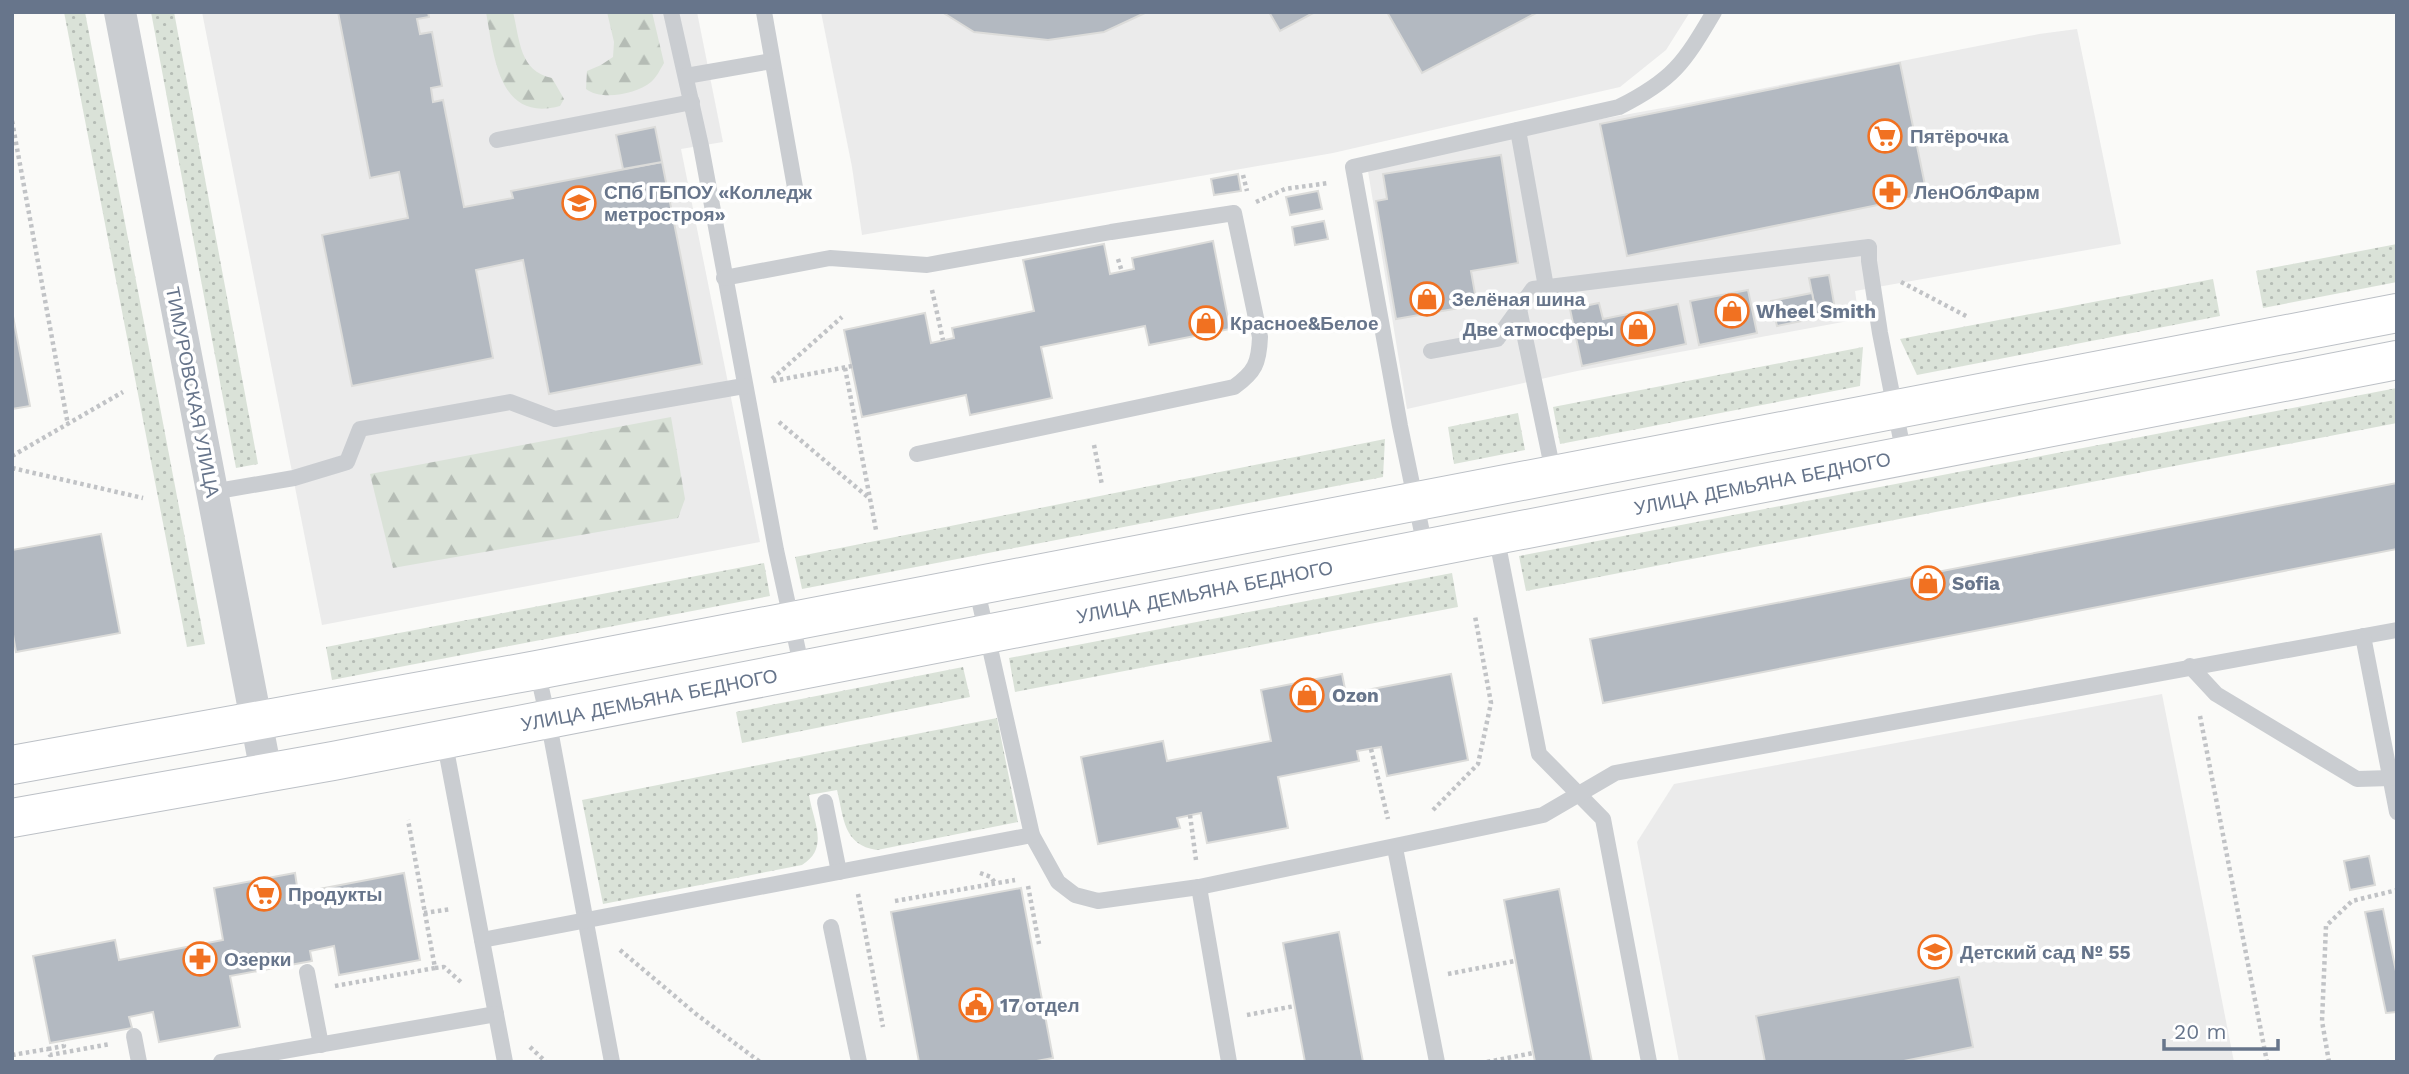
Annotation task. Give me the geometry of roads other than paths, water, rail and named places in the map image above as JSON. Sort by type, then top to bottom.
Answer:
[{"type":"street","name":"ТИМУРОВСКАЯ УЛИЦА","points":[[120,12],[267,772]]},
{"type":"street","points":[[12,765],[537,670],[2397,313]]},
{"type":"street","name":"УЛИЦА ДЕМЬЯНА БЕДНОГО","points":[[12,818],[444,739],[2397,360]]},
{"type":"lane","points":[[671,12],[692,102],[745,390],[803,669]]},
{"type":"lane","points":[[764,12],[796,193]]},
{"type":"lane","points":[[1425,547],[1353,167],[1619,107],[1645,94],[1670,76],[1688,55],[1714,12]]},
{"type":"lane","points":[[686,76],[772,61]]},
{"type":"lane","points":[[497,140],[692,102]]},
{"type":"lane","points":[[1518,130],[1546,287]]},
{"type":"lane","points":[[724,278],[830,258],[927,265],[1234,213],[1260,337],[1259,357],[1250,375],[1234,387],[917,454]]},
{"type":"lane","points":[[1431,351],[1497,339],[1533,289],[1869,247],[1869,261],[1904,454]]},
{"type":"lane","points":[[1518,309],[1554,476]]},
{"type":"lane","points":[[212,492],[294,478],[347,462],[360,429],[510,401],[555,419],[745,390]]},
{"type":"lane","points":[[1495,533],[1539,754],[1603,819],[1649,1062]]},
{"type":"lane","points":[[976,586],[1032,835],[1058,882],[1075,895],[1098,901],[1199,887],[1543,815],[1615,773],[2397,630]]},
{"type":"lane","points":[[2363,636],[2397,812]]},
{"type":"lane","points":[[2190,666],[2216,694],[2357,779],[2391,779]]},
{"type":"lane","points":[[537,670],[612,1062]]},
{"type":"lane","points":[[444,739],[505,1062]]},
{"type":"lane","points":[[825,802],[846,871]]},
{"type":"lane","points":[[482,940],[1032,835]]},
{"type":"lane","points":[[1395,848],[1437,1062]]},
{"type":"lane","points":[[1199,887],[1229,1062]]},
{"type":"lane","points":[[831,928],[859,1062]]},
{"type":"lane","points":[[307,972],[321,1045]]},
{"type":"lane","points":[[221,1062],[496,1014]]},
{"type":"lane","points":[[134,1038],[139,1062]]},
{"type":"place","name":"Пятёрочка","points":[[1885,136]]},
{"type":"place","name":"ЛенОблФарм","points":[[1890,192]]},
{"type":"place","name":"СПб ГБПОУ «Колледж метростроя»","points":[[579,203]]},
{"type":"place","name":"Зелёная шина","points":[[1427,299]]},
{"type":"place","name":"Wheel Smith","points":[[1732,311]]},
{"type":"place","name":"Красное&Белое","points":[[1206,323]]},
{"type":"place","name":"Две атмосферы","points":[[1638,329]]},
{"type":"place","name":"Sofia","points":[[1928,583]]},
{"type":"place","name":"Ozon","points":[[1307,695]]},
{"type":"place","name":"Продукты","points":[[264,894]]},
{"type":"place","name":"Детский сад № 55","points":[[1935,952]]},
{"type":"place","name":"Озерки","points":[[200,959]]},
{"type":"place","name":"17 отдел","points":[[976,1005]]}]
